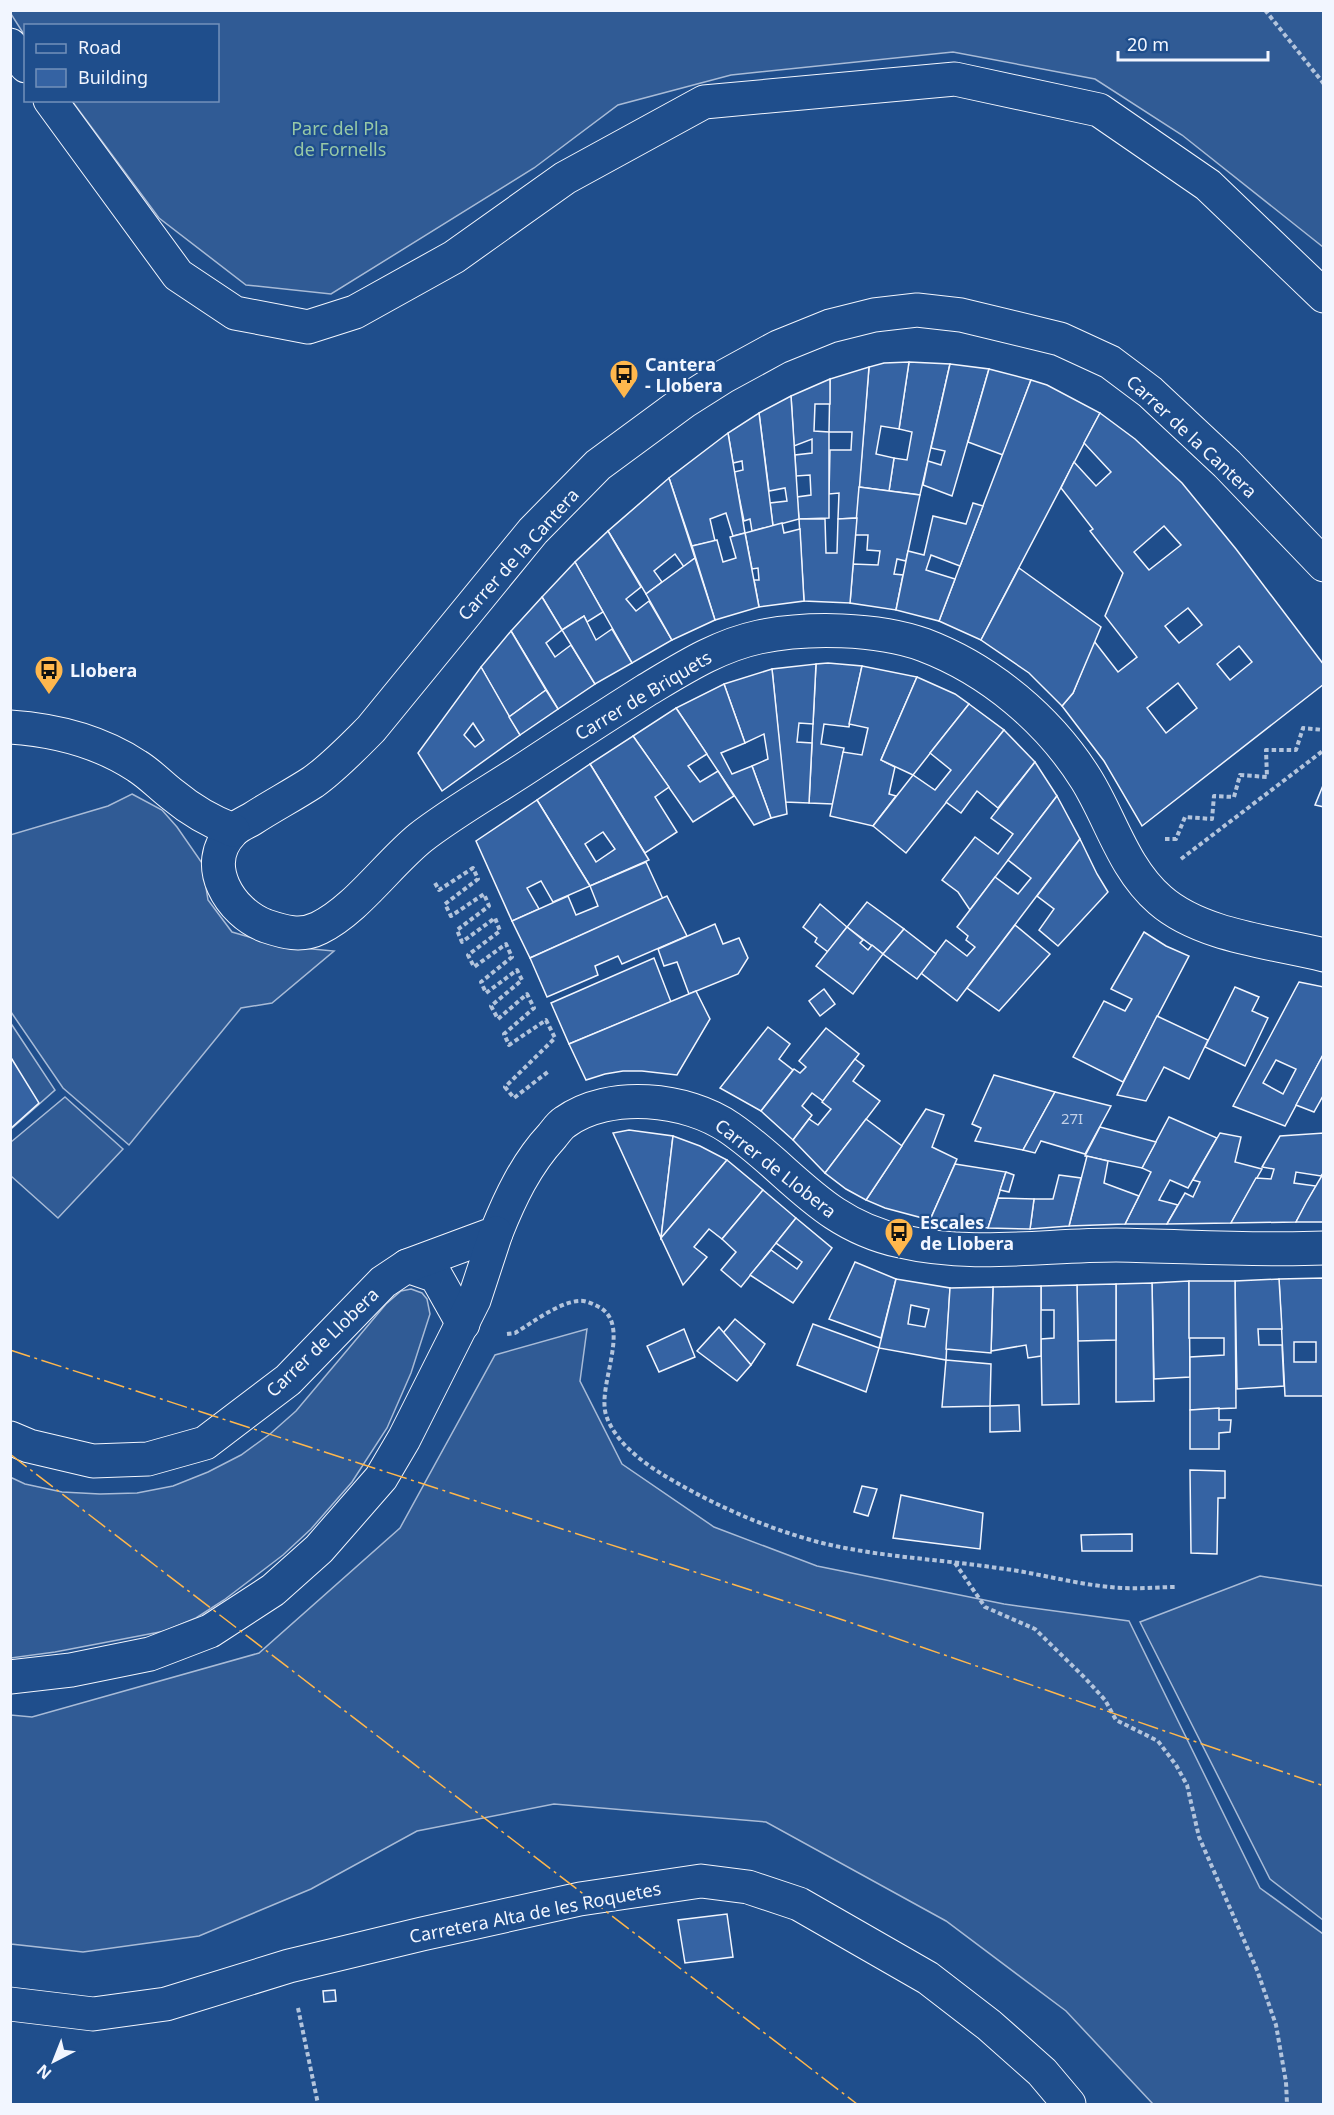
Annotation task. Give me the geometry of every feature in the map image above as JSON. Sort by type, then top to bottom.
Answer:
[{"type":"street","points":[[10,45],[24,63]]},
{"type":"street","points":[[51,102],[178,275],[235,313],[308,327],[355,312],[454,257],[565,178],[704,102],[955,80],[1099,110],[1208,185],[1323,296]]},
{"type":"street","name":"Carrer de la Cantera","points":[[233,830],[314,781],[342,758],[371,729],[533,531],[598,465],[685,401],[768,352],[830,326],[874,315],[916,310],[961,315],[1060,339],[1110,362],[1150,392],[1201,440],[1323,565]]},
{"type":"street","name":"Carrer de Briquets","points":[[233,830],[223,845],[218,863],[222,883],[234,904],[248,918],[263,925],[303,934],[337,916],[422,837],[608,714],[691,663],[723,647],[760,636],[842,631],[882,634],[923,645],[963,664],[1020,703],[1048,729],[1068,751],[1089,784],[1131,867],[1161,901],[1182,916],[1207,926],[1323,955]]},
{"type":"street","points":[[10,727],[45,729],[98,744],[138,766],[175,797],[212,822],[233,830]]},
{"type":"street","name":"Carrer de Llobera","points":[[10,1438],[29,1446],[93,1461],[148,1459],[205,1443],[288,1380],[383,1282],[407,1266],[496,1233],[518,1183],[538,1150],[564,1122],[595,1107],[626,1102],[663,1102],[700,1112],[729,1127],[822,1206],[850,1224],[901,1242],[943,1249],[996,1251],[1114,1245],[1323,1248]]},
{"type":"street","points":[[10,1677],[71,1670],[150,1654],[210,1630],[273,1590],[319,1549],[381,1478],[404,1439],[474,1300],[496,1233]]},
{"type":"street","points":[[407,1266],[436,1276],[463,1323]]},
{"type":"street","name":"Carretera Alta de les Roquetes","points":[[10,2004],[93,2014],[166,2004],[289,1966],[422,1934],[580,1899],[701,1881],[748,1887],[799,1904],[928,1978],[998,2032],[1042,2072],[1070,2104]]},
{"type":"path","points":[[1265,10],[1323,84]]},
{"type":"path","points":[[1156,839],[1176,839],[1185,817],[1212,819],[1215,796],[1234,797],[1240,776],[1267,777],[1266,750],[1296,750],[1304,728],[1323,730]]},
{"type":"path","points":[[1180,860],[1323,750]]},
{"type":"path","points":[[439,890],[473,868],[478,879],[445,904],[451,916],[484,894],[489,906],[457,930],[462,942],[495,918],[500,931],[468,955],[474,967],[506,944],[512,957],[481,982],[486,993],[518,970],[522,980],[491,1006],[498,1019],[527,994],[534,1008],[504,1034],[509,1045],[546,1020],[555,1038],[505,1087],[514,1098],[549,1071]]},
{"type":"path","points":[[463,1323],[496,1335],[515,1333],[558,1308],[580,1301],[600,1308],[609,1315],[613,1324],[613,1349],[603,1401],[607,1417],[615,1432],[649,1466],[704,1498],[775,1529],[820,1542],[1123,1588],[1177,1587]]},
{"type":"path","points":[[955,1563],[985,1607],[1035,1629],[1105,1700],[1116,1720],[1158,1741],[1176,1765],[1186,1785],[1199,1837],[1257,1970],[1276,2025],[1286,2082],[1287,2104]]},
{"type":"path","points":[[289,1966],[318,2104]]},
{"type":"shaded area","name":"Parc del Pla de Fornells","points":[[10,11],[1323,11],[1323,247],[1182,135],[1095,79],[953,52],[731,75],[618,105],[534,168],[331,294],[246,285],[159,218],[73,102],[219,102],[219,24],[24,24],[24,34]]},
{"type":"shaded area","points":[[132,794],[162,810],[177,827],[202,863],[208,900],[232,932],[280,946],[334,951],[272,1003],[241,1008],[129,1145],[63,1088],[11,1012],[10,835],[108,806]]},
{"type":"shaded area","points":[[10,1022],[55,1090],[11,1129],[10,1129]]},
{"type":"shaded area","points":[[65,1097],[123,1149],[58,1218],[11,1176],[11,1142]]},
{"type":"shaded area","points":[[411,1289],[422,1293],[427,1299],[430,1314],[411,1373],[387,1428],[352,1482],[311,1529],[283,1555],[224,1600],[196,1618],[165,1631],[11,1658],[10,1477],[25,1484],[62,1492],[100,1494],[137,1493],[173,1486],[208,1472],[241,1455],[296,1411],[386,1304],[401,1291]]},
{"type":"shaded area","points":[[587,1329],[580,1381],[622,1464],[714,1527],[817,1566],[1004,1604],[1129,1621],[1260,1888],[1323,1934],[1323,2104],[1153,2104],[1066,2011],[946,1921],[766,1822],[554,1804],[417,1831],[311,1889],[199,1936],[83,1952],[11,1944],[11,1715],[32,1717],[259,1653],[400,1528],[495,1355]]},
{"type":"shaded area","points":[[1260,1576],[1323,1586],[1323,1920],[1270,1879],[1140,1622]]},
{"type":"building","points":[[909,362],[950,364],[920,495],[889,491],[894,458],[907,460],[912,432],[899,429]]},
{"type":"building","points":[[909,362],[899,429],[881,426],[876,454],[894,458],[889,491],[859,487],[869,367],[884,363]]},
{"type":"building","points":[[950,364],[989,369],[952,496],[923,485],[928,461],[941,465],[945,451],[931,448]]},
{"type":"building","points":[[869,367],[857,518],[838,519],[839,493],[829,494],[830,450],[851,450],[852,432],[829,432],[830,379]]},
{"type":"building","points":[[989,369],[1031,380],[1003,455],[968,442]]},
{"type":"building","points":[[830,379],[830,404],[815,404],[814,431],[829,432],[829,518],[799,519],[797,497],[811,495],[810,475],[796,476],[795,455],[812,453],[812,439],[794,446],[791,396]]},
{"type":"building","points":[[1031,380],[1047,385],[1100,413],[981,640],[939,621]]},
{"type":"building","points":[[791,396],[799,519],[773,526],[770,503],[787,501],[785,488],[769,491],[759,413]]},
{"type":"building","points":[[759,413],[773,526],[752,531],[750,519],[744,521],[734,472],[743,470],[742,461],[733,463],[728,433]]},
{"type":"building","points":[[1100,413],[1135,439],[1182,483],[1236,549],[1324,665],[1324,684],[1142,826],[1104,761],[1062,706],[1073,693],[1094,641],[1118,672],[1137,657],[1105,616],[1123,573],[1090,531],[1093,529],[1061,488],[1074,462],[1096,486],[1111,472],[1084,443]],"holes":[[[1164,526],[1181,545],[1149,570],[1134,552]],[[1188,608],[1202,625],[1179,643],[1165,626]],[[1239,646],[1252,662],[1230,680],[1217,664]],[[1178,683],[1197,708],[1166,733],[1147,708]]]},
{"type":"building","points":[[728,433],[745,533],[733,536],[726,513],[710,519],[715,541],[692,546],[669,478]]},
{"type":"building","points":[[669,478],[695,558],[684,567],[675,554],[654,571],[662,582],[646,594],[608,531]]},
{"type":"building","points":[[859,487],[920,495],[906,561],[897,559],[894,574],[903,575],[896,610],[850,603],[853,564],[878,565],[880,551],[867,550],[868,535],[855,535]]},
{"type":"building","points":[[973,503],[983,506],[960,566],[931,555],[926,570],[955,579],[939,621],[896,610],[908,551],[924,555],[933,516],[966,524]]},
{"type":"building","points":[[857,518],[850,603],[804,601],[799,519],[825,519],[826,553],[837,553],[838,519]]},
{"type":"building","points":[[782,523],[784,533],[800,529],[804,601],[759,607],[754,580],[759,580],[758,568],[752,569],[745,533]]},
{"type":"building","points":[[608,531],[641,587],[626,599],[636,611],[649,601],[672,640],[632,663],[575,562]]},
{"type":"building","points":[[745,533],[759,607],[715,620],[692,546],[717,540],[723,562],[736,558],[730,537]]},
{"type":"building","points":[[695,558],[715,620],[672,640],[646,594]]},
{"type":"building","points":[[575,562],[603,612],[587,622],[584,616],[562,630],[542,597]]},
{"type":"building","points":[[1019,568],[1101,627],[1073,693],[1062,706],[1029,673],[981,640]]},
{"type":"building","points":[[542,597],[562,630],[546,643],[555,657],[571,645],[595,684],[558,709],[511,631]]},
{"type":"building","points":[[584,616],[596,640],[612,629],[632,663],[595,684],[562,630]]},
{"type":"building","points":[[511,631],[546,690],[509,717],[481,667]]},
{"type":"building","points":[[816,664],[862,666],[849,727],[824,724],[821,744],[844,748],[833,804],[809,803]]},
{"type":"building","points":[[816,664],[813,724],[799,723],[797,742],[812,743],[809,803],[785,802],[772,669]]},
{"type":"building","points":[[862,666],[917,677],[881,760],[895,767],[889,794],[896,796],[873,826],[830,816],[843,752],[862,755],[868,728],[849,724]]},
{"type":"building","points":[[481,667],[520,735],[442,791],[418,753]],"holes":[[[473,723],[484,740],[475,747],[464,735]]]},
{"type":"building","points":[[772,669],[787,814],[771,818],[752,766],[768,759],[764,734],[745,743],[724,684]]},
{"type":"building","points":[[917,677],[955,694],[969,704],[913,775],[881,760]]},
{"type":"building","points":[[724,684],[745,743],[721,753],[732,774],[752,766],[771,818],[754,825],[676,708]]},
{"type":"building","points":[[546,690],[558,709],[520,735],[509,717]]},
{"type":"building","points":[[969,704],[1004,730],[906,853],[873,826],[913,775],[935,790],[951,770],[930,753]]},
{"type":"building","points":[[676,708],[707,754],[688,766],[700,782],[718,771],[734,796],[693,822],[633,736]]},
{"type":"building","points":[[1004,730],[1035,762],[998,808],[977,791],[961,813],[946,802]]},
{"type":"building","points":[[633,736],[669,787],[655,797],[677,832],[645,853],[590,764]]},
{"type":"building","points":[[1035,762],[1057,796],[970,910],[958,892],[942,880],[975,837],[998,854],[1013,834],[991,818]]},
{"type":"building","points":[[590,764],[649,860],[590,886],[537,800]],"holes":[[[603,832],[615,849],[596,862],[585,844]]]},
{"type":"building","points":[[1324,783],[1324,807],[1315,805]]},
{"type":"building","points":[[1057,796],[1080,839],[957,1001],[921,973],[946,940],[967,956],[975,947],[966,940],[968,936],[957,927],[995,877],[1018,894],[1031,878],[1008,860]]},
{"type":"building","points":[[537,800],[590,886],[553,902],[541,881],[527,888],[539,909],[512,921],[476,841]]},
{"type":"building","points":[[1080,839],[1108,892],[1058,946],[1039,930],[1054,909],[1037,896]]},
{"type":"building","points":[[646,862],[663,899],[530,958],[512,921],[568,896],[576,915],[598,906],[590,886]]},
{"type":"building","points":[[667,896],[687,936],[622,964],[618,956],[595,966],[598,975],[547,997],[530,958]]},
{"type":"building","points":[[867,902],[904,929],[883,954],[847,927]]},
{"type":"building","points":[[820,904],[847,927],[828,952],[815,942],[817,938],[803,927]]},
{"type":"building","points":[[715,924],[723,944],[739,938],[748,958],[738,974],[689,994],[677,962],[664,966],[658,949]]},
{"type":"building","points":[[1015,925],[1050,954],[999,1011],[967,988]]},
{"type":"building","points":[[847,927],[863,940],[860,943],[868,950],[872,945],[883,954],[853,994],[816,966]]},
{"type":"building","points":[[904,929],[936,954],[917,979],[883,954]]},
{"type":"building","points":[[1144,932],[1166,946],[1189,956],[1123,1082],[1073,1057],[1104,1001],[1125,1011],[1132,999],[1111,989]]},
{"type":"building","points":[[654,958],[671,1002],[569,1044],[551,1003]]},
{"type":"building","points":[[1299,982],[1324,987],[1324,1053],[1285,1126],[1233,1106]],"holes":[[[1276,1060],[1296,1069],[1283,1094],[1263,1083]]]},
{"type":"building","points":[[1235,987],[1259,997],[1252,1011],[1268,1018],[1245,1066],[1205,1047]]},
{"type":"building","points":[[824,989],[835,1004],[820,1016],[809,1001]]},
{"type":"building","points":[[696,991],[710,1019],[677,1075],[623,1071],[586,1080],[569,1044]]},
{"type":"building","points":[[1157,1016],[1208,1040],[1189,1079],[1164,1067],[1146,1101],[1117,1095]]},
{"type":"building","points":[[768,1027],[790,1044],[779,1059],[793,1070],[761,1111],[720,1088]]},
{"type":"building","points":[[826,1028],[859,1054],[823,1101],[812,1093],[802,1106],[812,1115],[793,1140],[761,1111],[794,1069],[800,1073],[806,1067],[799,1061]]},
{"type":"building","points":[[1324,1053],[1324,1094],[1314,1112],[1296,1105]]},
{"type":"building","points":[[10,1056],[39,1103],[10,1129]]},
{"type":"building","points":[[855,1059],[864,1066],[853,1081],[880,1101],[825,1173],[793,1140],[809,1119],[818,1125],[831,1109],[822,1102]]},
{"type":"building","points":[[994,1075],[1055,1092],[1023,1150],[975,1141],[981,1128],[972,1124]]},
{"type":"building","points":[[1055,1092],[1111,1106],[1085,1154],[1041,1141],[1035,1153],[1023,1150]]},
{"type":"building","points":[[926,1109],[944,1115],[932,1147],[957,1159],[930,1220],[885,1208],[866,1200]]},
{"type":"building","points":[[1169,1117],[1217,1138],[1188,1188],[1170,1180],[1159,1200],[1178,1205],[1167,1224],[1125,1224],[1151,1172],[1142,1168]]},
{"type":"building","points":[[866,1119],[902,1146],[866,1200],[846,1189],[825,1173]]},
{"type":"building","points":[[1100,1127],[1156,1142],[1142,1168],[1085,1156]]},
{"type":"building","points":[[629,1130],[673,1136],[661,1238],[613,1133]]},
{"type":"building","points":[[1220,1133],[1241,1137],[1235,1162],[1262,1169],[1231,1223],[1167,1224],[1185,1193],[1193,1197],[1200,1182],[1193,1180]]},
{"type":"building","points":[[1324,1133],[1324,1172],[1321,1176],[1296,1172],[1294,1183],[1316,1186],[1296,1222],[1231,1223],[1256,1178],[1271,1179],[1274,1169],[1262,1167],[1280,1136]]},
{"type":"building","points":[[673,1136],[700,1146],[727,1160],[661,1238]]},
{"type":"building","points":[[1087,1156],[1108,1161],[1104,1183],[1139,1196],[1125,1224],[1069,1226]]},
{"type":"building","points":[[727,1160],[763,1190],[722,1239],[709,1229],[694,1247],[707,1257],[683,1285],[661,1238]]},
{"type":"building","points":[[955,1164],[1006,1172],[988,1228],[930,1220]]},
{"type":"building","points":[[1006,1172],[1014,1175],[1009,1192],[1000,1190]]},
{"type":"building","points":[[1324,1172],[1324,1222],[1296,1222],[1307,1201]]},
{"type":"building","points":[[1059,1175],[1081,1178],[1069,1226],[1030,1229],[1034,1199],[1053,1199]]},
{"type":"building","points":[[763,1190],[796,1218],[741,1287],[721,1270],[736,1252],[722,1239]]},
{"type":"building","points":[[998,1198],[1034,1199],[1030,1229],[988,1228]]},
{"type":"building","points":[[796,1218],[832,1248],[793,1303],[750,1275],[771,1250],[797,1269],[802,1262],[776,1243]]},
{"type":"building","points":[[855,1262],[896,1279],[881,1338],[829,1319]]},
{"type":"building","points":[[1324,1278],[1324,1396],[1285,1396],[1279,1279]],"holes":[[[1294,1342],[1316,1342],[1316,1362],[1294,1362]]]},
{"type":"building","points":[[896,1279],[950,1288],[946,1360],[879,1348]],"holes":[[[911,1305],[929,1309],[925,1327],[908,1324]]]},
{"type":"building","points":[[1279,1279],[1282,1329],[1258,1329],[1259,1345],[1282,1345],[1284,1386],[1237,1389],[1235,1281]]},
{"type":"building","points":[[1189,1281],[1190,1377],[1154,1379],[1152,1283]]},
{"type":"building","points":[[1189,1281],[1235,1281],[1236,1408],[1190,1410],[1190,1357],[1224,1355],[1224,1338],[1189,1338]]},
{"type":"building","points":[[1152,1283],[1154,1401],[1116,1402],[1116,1284]]},
{"type":"building","points":[[1116,1284],[1116,1340],[1078,1341],[1077,1285]]},
{"type":"building","points":[[1077,1285],[1079,1404],[1042,1405],[1041,1339],[1054,1338],[1054,1310],[1041,1310],[1041,1286]]},
{"type":"building","points":[[1041,1286],[1041,1356],[1028,1358],[1026,1345],[991,1351],[993,1287]]},
{"type":"building","points":[[993,1287],[991,1353],[946,1349],[950,1288]]},
{"type":"building","points":[[735,1319],[765,1344],[751,1365],[723,1333]]},
{"type":"building","points":[[813,1324],[879,1348],[866,1392],[797,1365]]},
{"type":"building","points":[[719,1327],[751,1365],[737,1381],[697,1351]]},
{"type":"building","points":[[684,1329],[695,1357],[659,1372],[647,1346]]},
{"type":"building","points":[[946,1360],[991,1364],[990,1406],[942,1407]]},
{"type":"building","points":[[1019,1405],[1020,1431],[990,1432],[990,1406]]},
{"type":"building","points":[[1219,1408],[1219,1420],[1231,1420],[1230,1432],[1219,1433],[1219,1449],[1190,1449],[1190,1410]]},
{"type":"building","points":[[1190,1470],[1225,1471],[1225,1498],[1218,1498],[1217,1554],[1191,1553]]},
{"type":"building","points":[[862,1486],[877,1489],[868,1516],[854,1512]]},
{"type":"building","points":[[901,1495],[983,1513],[980,1549],[893,1538]]},
{"type":"building","points":[[1132,1534],[1132,1551],[1082,1551],[1081,1535]]},
{"type":"building","points":[[727,1914],[733,1957],[685,1963],[678,1920]]},
{"type":"building","points":[[335,1990],[336,2001],[324,2002],[323,1991]]},
{"type":"power","points":[[10,1350],[846,1621],[1324,1786]]},
{"type":"power","points":[[10,1454],[857,2104]]},
{"type":"place","name":"Cantera - Llobera","points":[[624,400]]},
{"type":"place","name":"Llobera","points":[[49,696]]},
{"type":"place","name":"Escales de Llobera","points":[[899,1258]]}]
